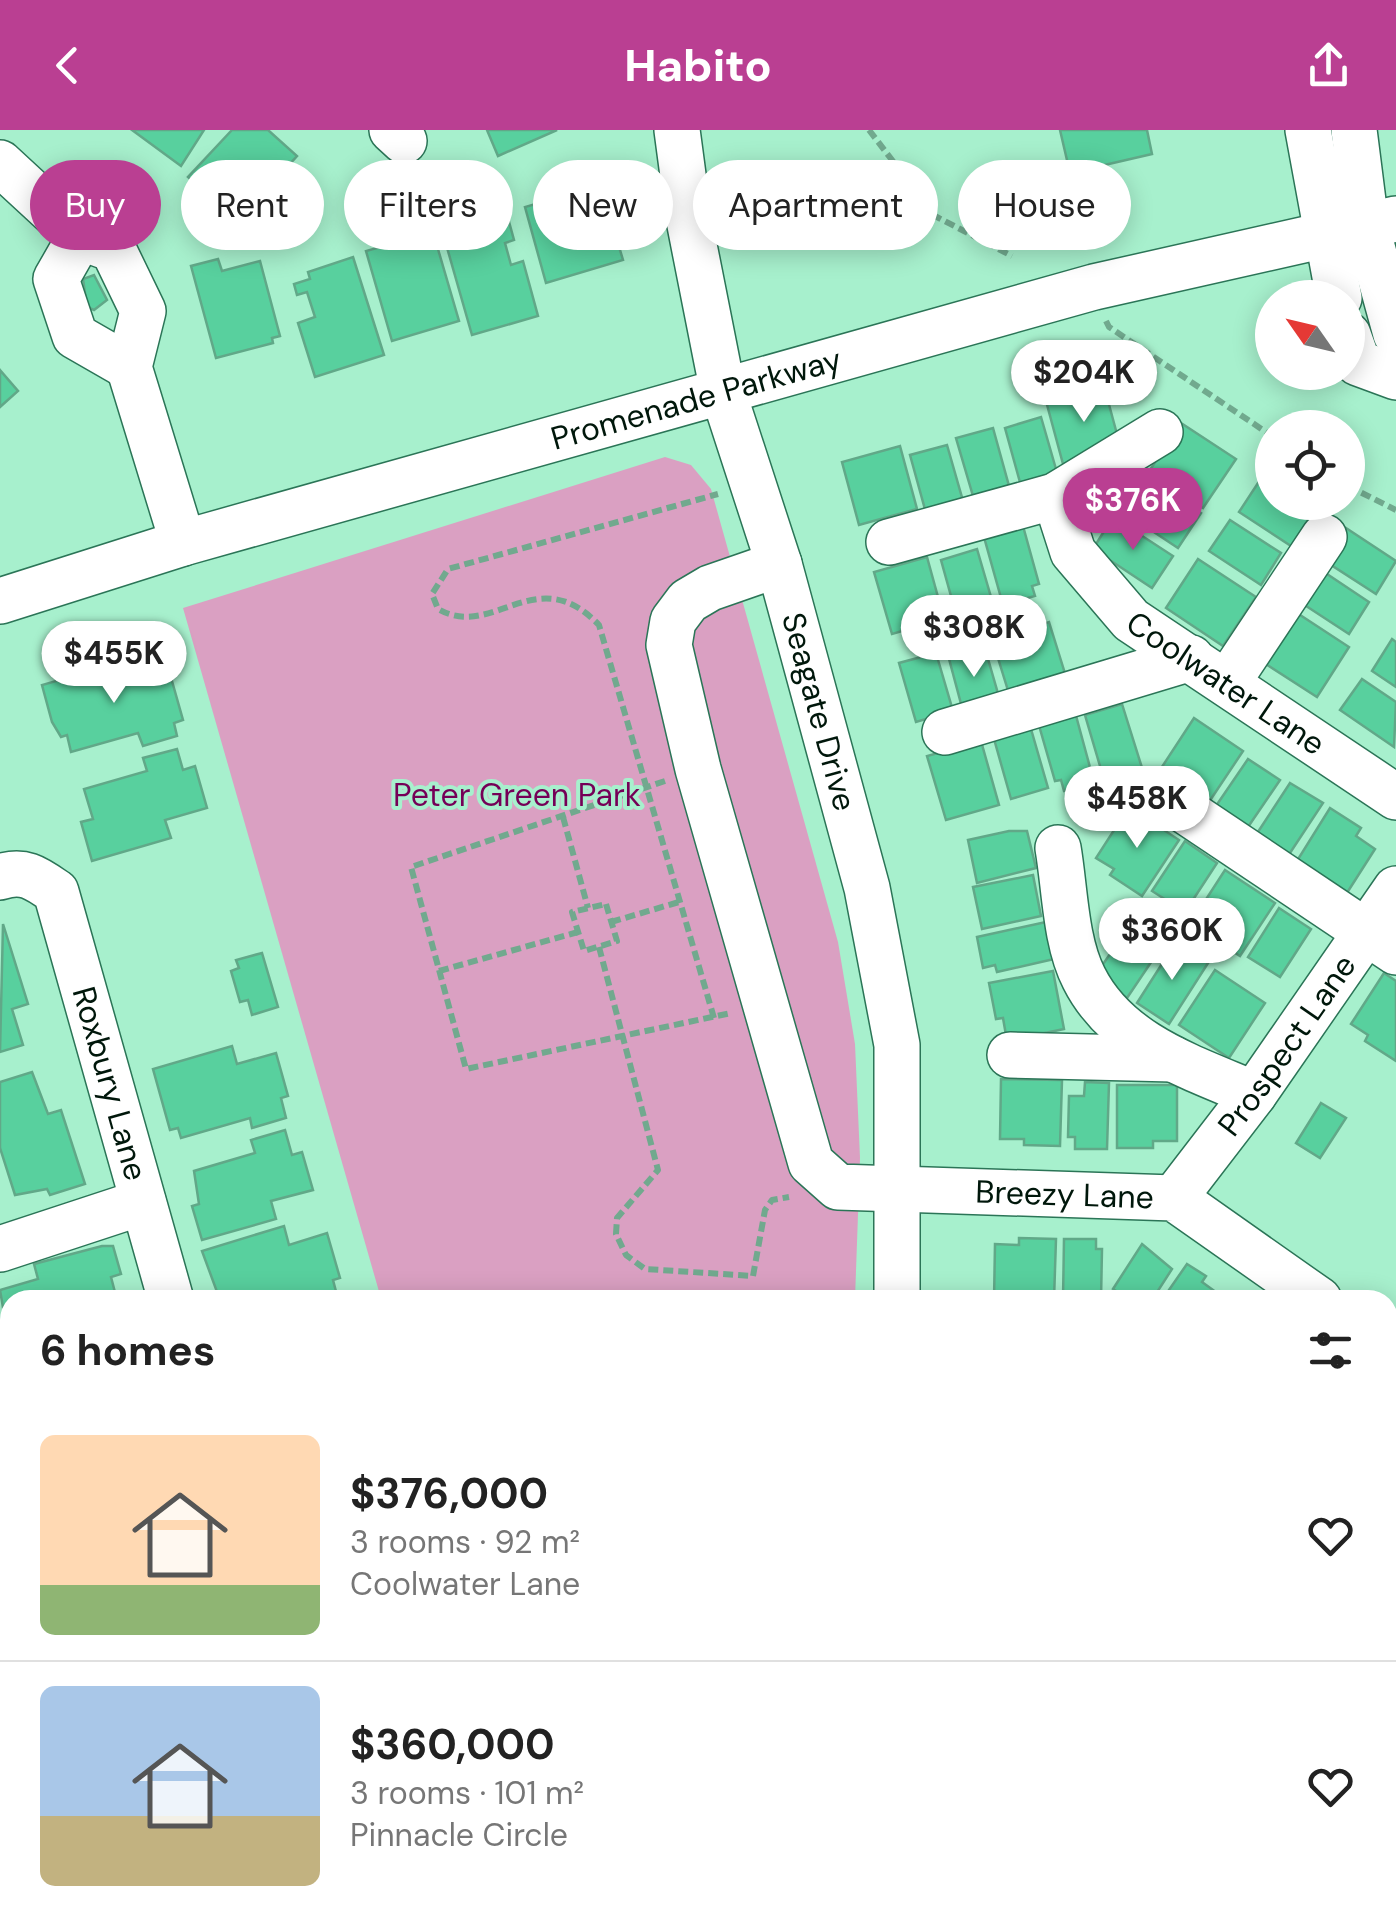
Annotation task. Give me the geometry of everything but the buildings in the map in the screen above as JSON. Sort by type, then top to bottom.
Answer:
[{"type":"street","name":"Seagate Drive","points":[[677,130],[723,392],[779,564],[867,888],[898,1045],[897,1290]]},
{"type":"street","points":[[1308,130],[1364,226],[1345,280]]},
{"type":"street","points":[[1354,130],[1364,226],[1396,334]]},
{"type":"street","points":[[0,164],[30,191]]},
{"type":"street","name":"Promenade Parkway","points":[[0,600],[183,543],[1094,287],[1364,226]]},
{"type":"street","points":[[73,250],[56,279],[75,336],[128,367]]},
{"type":"street","points":[[113,250],[143,311],[128,367],[183,543]]},
{"type":"street","points":[[1365,365],[1396,377]]},
{"type":"street","points":[[889,542],[1055,496],[1160,432]]},
{"type":"street","name":"Coolwater Lane","points":[[1055,496],[1074,552],[1131,620],[1395,795]]},
{"type":"street","points":[[946,732],[1209,670],[1324,537]]},
{"type":"street","points":[[779,564],[710,588],[688,601],[673,621],[669,646],[698,769],[811,1163],[838,1187]]},
{"type":"street","points":[[1184,810],[1381,942]]},
{"type":"street","points":[[1058,848],[1084,978],[1120,1024],[1173,1059],[1254,1094]]},
{"type":"street","name":"Roxbury Lane","points":[[17,876],[56,892],[168,1290]]},
{"type":"street","name":"Prospect Lane","points":[[1174,1198],[1254,1094],[1381,942],[1396,889]]},
{"type":"street","points":[[1010,1054],[1173,1059]]},
{"type":"street","name":"Breezy Lane","points":[[838,1187],[1174,1198],[1258,1284]]},
{"type":"street","points":[[0,1250],[143,1202]]},
{"type":"path","points":[[869,130],[935,216],[1012,256]]},
{"type":"path","points":[[1094,287],[1108,327],[1255,425]]},
{"type":"path","points":[[714,1018],[599,626],[580,606],[544,598],[465,618],[450,616],[438,610],[432,594],[448,569],[753,485]]},
{"type":"path","points":[[1365,494],[1396,510]]},
{"type":"path","points":[[698,769],[411,868],[466,1069],[714,1018],[766,1003]]},
{"type":"path","points":[[563,817],[588,908]]},
{"type":"path","points":[[612,922],[679,902]]},
{"type":"path","points":[[606,904],[612,922],[618,941],[584,952],[572,912],[606,904]]},
{"type":"path","points":[[439,971],[578,932]]},
{"type":"path","points":[[599,947],[658,1170],[651,1184],[622,1207],[616,1234],[626,1256],[645,1269],[752,1276],[765,1210],[772,1200],[784,1195],[808,1204],[838,1187]]},
{"type":"green space","name":"Peter Green Park","points":[[665,457],[691,465],[711,489],[838,942],[855,1044],[860,1158],[855,1290],[379,1290],[183,608]]}]
